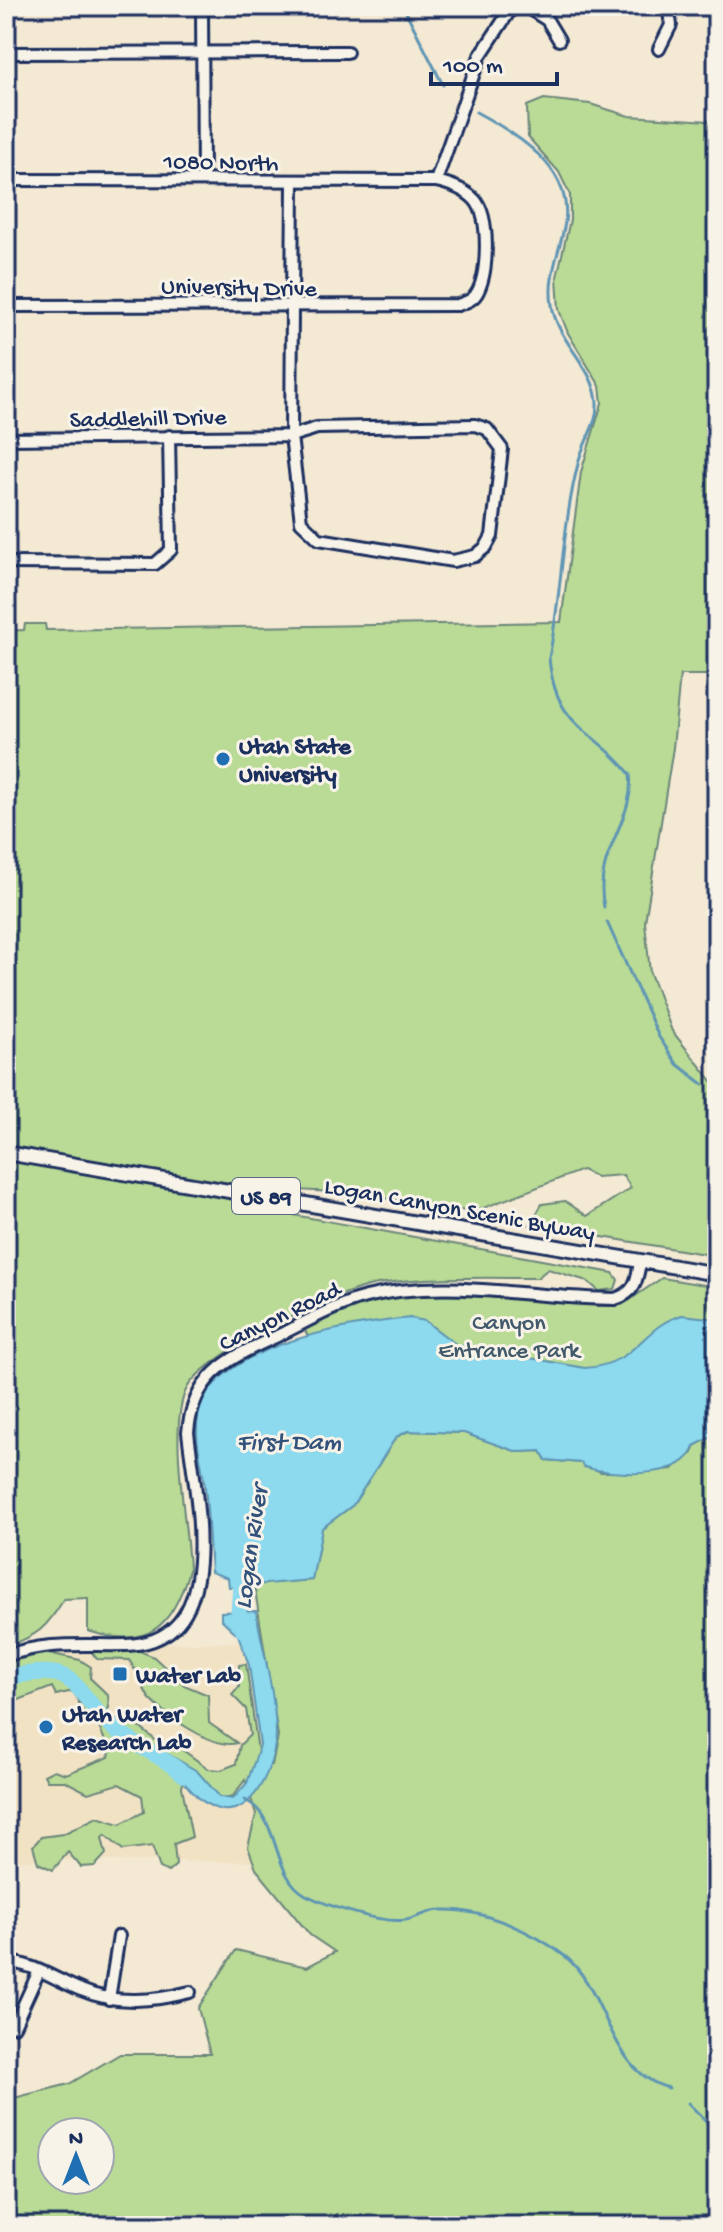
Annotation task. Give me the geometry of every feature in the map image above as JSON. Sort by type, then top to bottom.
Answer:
[{"type":"main road","name":"Logan Canyon Scenic Byway","points":[[6,1153],[102,1166],[717,1274]]},
{"type":"street","points":[[202,6],[203,180]]},
{"type":"street","points":[[436,181],[480,56],[513,6]]},
{"type":"street","points":[[525,6],[547,20],[559,40]]},
{"type":"street","points":[[659,49],[671,25],[668,6]]},
{"type":"street","points":[[6,53],[347,52]]},
{"type":"street","name":"1080 North","points":[[6,180],[436,181]]},
{"type":"street","name":"University Drive","points":[[6,306],[458,305],[471,300],[479,291],[486,235],[484,216],[474,199],[450,184],[436,181]]},
{"type":"street","points":[[291,436],[317,428],[475,425],[487,429],[498,440],[502,461],[492,536],[486,547],[475,556],[453,561],[319,539],[309,533],[301,522],[291,436],[293,182]]},
{"type":"street","points":[[6,563],[155,564],[165,559],[171,550],[169,436]]},
{"type":"street","name":"Saddlehill Drive","points":[[6,439],[291,436]]},
{"type":"street","name":"Canyon Road","points":[[6,1656],[61,1644],[129,1645],[153,1641],[169,1634],[186,1613],[197,1584],[201,1548],[188,1432],[189,1413],[196,1393],[221,1364],[362,1298],[395,1291],[451,1290],[615,1299],[631,1292],[636,1285],[640,1262]]},
{"type":"street","points":[[109,1999],[119,1936]]},
{"type":"street","points":[[6,1962],[21,1963],[109,1999],[138,2001],[190,1992]]},
{"type":"street","points":[[14,2026],[39,1971]]},
{"type":"shaded area","points":[[273,1642],[431,1863],[6,1860],[6,1646]]},
{"type":"green space","name":"Utah State University","points":[[544,99],[590,104],[629,116],[710,121],[717,111],[717,698],[709,675],[680,675],[673,748],[645,922],[650,973],[672,1031],[717,1087],[717,1256],[530,1225],[542,1204],[565,1201],[587,1216],[631,1188],[623,1175],[596,1177],[582,1170],[473,1212],[351,1193],[297,1190],[288,1214],[613,1273],[618,1280],[615,1289],[599,1291],[587,1281],[548,1269],[537,1278],[437,1279],[378,1284],[305,1310],[245,1341],[199,1374],[187,1388],[181,1405],[180,1476],[189,1570],[183,1590],[166,1619],[142,1635],[127,1638],[109,1636],[88,1631],[88,1598],[64,1599],[40,1630],[6,1647],[6,631],[24,630],[25,624],[45,624],[46,630],[561,622],[581,472],[602,403],[600,386],[568,333],[559,310],[557,277],[570,220],[570,195],[559,172],[528,137],[527,106]]},
{"type":"green space","name":"Canyon Entrance Park","points":[[662,1278],[717,1287],[717,1326],[607,1376],[309,1339],[304,1328],[372,1301],[404,1296],[455,1295],[622,1305]]},
{"type":"green space","points":[[408,1431],[464,1433],[518,1452],[541,1451],[546,1460],[582,1463],[601,1472],[672,1469],[693,1453],[694,1446],[717,1434],[717,2226],[6,2226],[6,2100],[69,2084],[120,2054],[210,2054],[198,2008],[236,1950],[307,1967],[335,1952],[310,1935],[256,1869],[248,1847],[256,1814],[245,1780],[233,1796],[219,1799],[186,1772],[182,1787],[192,1837],[174,1844],[176,1865],[168,1872],[160,1868],[152,1846],[123,1850],[105,1835],[102,1838],[106,1854],[95,1866],[81,1867],[68,1852],[53,1870],[38,1863],[33,1846],[41,1837],[63,1834],[97,1817],[120,1824],[144,1812],[142,1796],[119,1784],[88,1793],[65,1781],[47,1781],[44,1775],[54,1770],[66,1774],[109,1757],[110,1752],[99,1727],[117,1720],[132,1721],[159,1743],[177,1746],[209,1769],[221,1770],[236,1764],[240,1745],[250,1735],[246,1709],[232,1695],[239,1687],[239,1665],[246,1664],[260,1766],[272,1765],[278,1736],[254,1584],[312,1580],[322,1528],[353,1505],[396,1437]]},
{"type":"green space","points":[[90,1650],[140,1651],[154,1657],[184,1685],[208,1695],[209,1723],[237,1743],[228,1744],[204,1737],[179,1722],[150,1699],[129,1660],[97,1659]]},
{"type":"green space","points":[[48,1653],[80,1660],[91,1667],[90,1678],[108,1695],[109,1708],[91,1718],[84,1713],[73,1691],[56,1695],[52,1687],[6,1705],[6,1662]]},
{"type":"water","name":"First Dam","points":[[682,1315],[717,1319],[717,1434],[694,1446],[688,1457],[677,1465],[646,1473],[611,1472],[584,1467],[581,1463],[546,1460],[541,1451],[518,1452],[464,1433],[408,1431],[396,1437],[353,1505],[322,1528],[312,1580],[229,1587],[228,1578],[211,1572],[205,1487],[197,1438],[200,1409],[212,1386],[233,1368],[260,1353],[324,1332],[410,1318],[425,1321],[457,1345],[585,1368],[617,1360],[657,1328]]},
{"type":"water","points":[[256,1611],[273,1703],[275,1745],[267,1773],[251,1799],[241,1807],[229,1810],[215,1808],[191,1791],[161,1750],[197,1771],[220,1797],[233,1799],[247,1783],[260,1745],[249,1665],[238,1635],[221,1619],[221,1612]]},
{"type":"waterway","points":[[403,6],[443,85]]},
{"type":"waterway","points":[[476,112],[539,155],[560,185],[565,203],[565,222],[551,283],[552,305],[561,331],[590,378],[597,403],[573,484],[549,658],[559,700],[568,714],[630,774],[627,807],[604,870],[604,907]]},
{"type":"waterway","points":[[607,922],[659,1037],[677,1064],[703,1084]]},
{"type":"waterway","name":"Logan River","points":[[242,1566],[238,1618],[243,1630]]},
{"type":"waterway","name":"Logan River","points":[[6,1678],[31,1673],[63,1676],[73,1682],[117,1731],[184,1775]]},
{"type":"waterway","points":[[245,1800],[257,1808],[265,1820],[286,1874],[306,1895],[341,1909],[396,1921],[441,1910],[473,1913],[507,1923],[553,1948],[580,1972],[621,2049],[634,2066],[649,2080],[669,2088]]},
{"type":"waterway","points":[[688,2103],[717,2132]]},
{"type":"place","name":"Utah State University","points":[[223,759]]},
{"type":"place","name":"Water Lab","points":[[120,1674]]},
{"type":"place","name":"Utah Water Research Lab","points":[[46,1727]]}]
